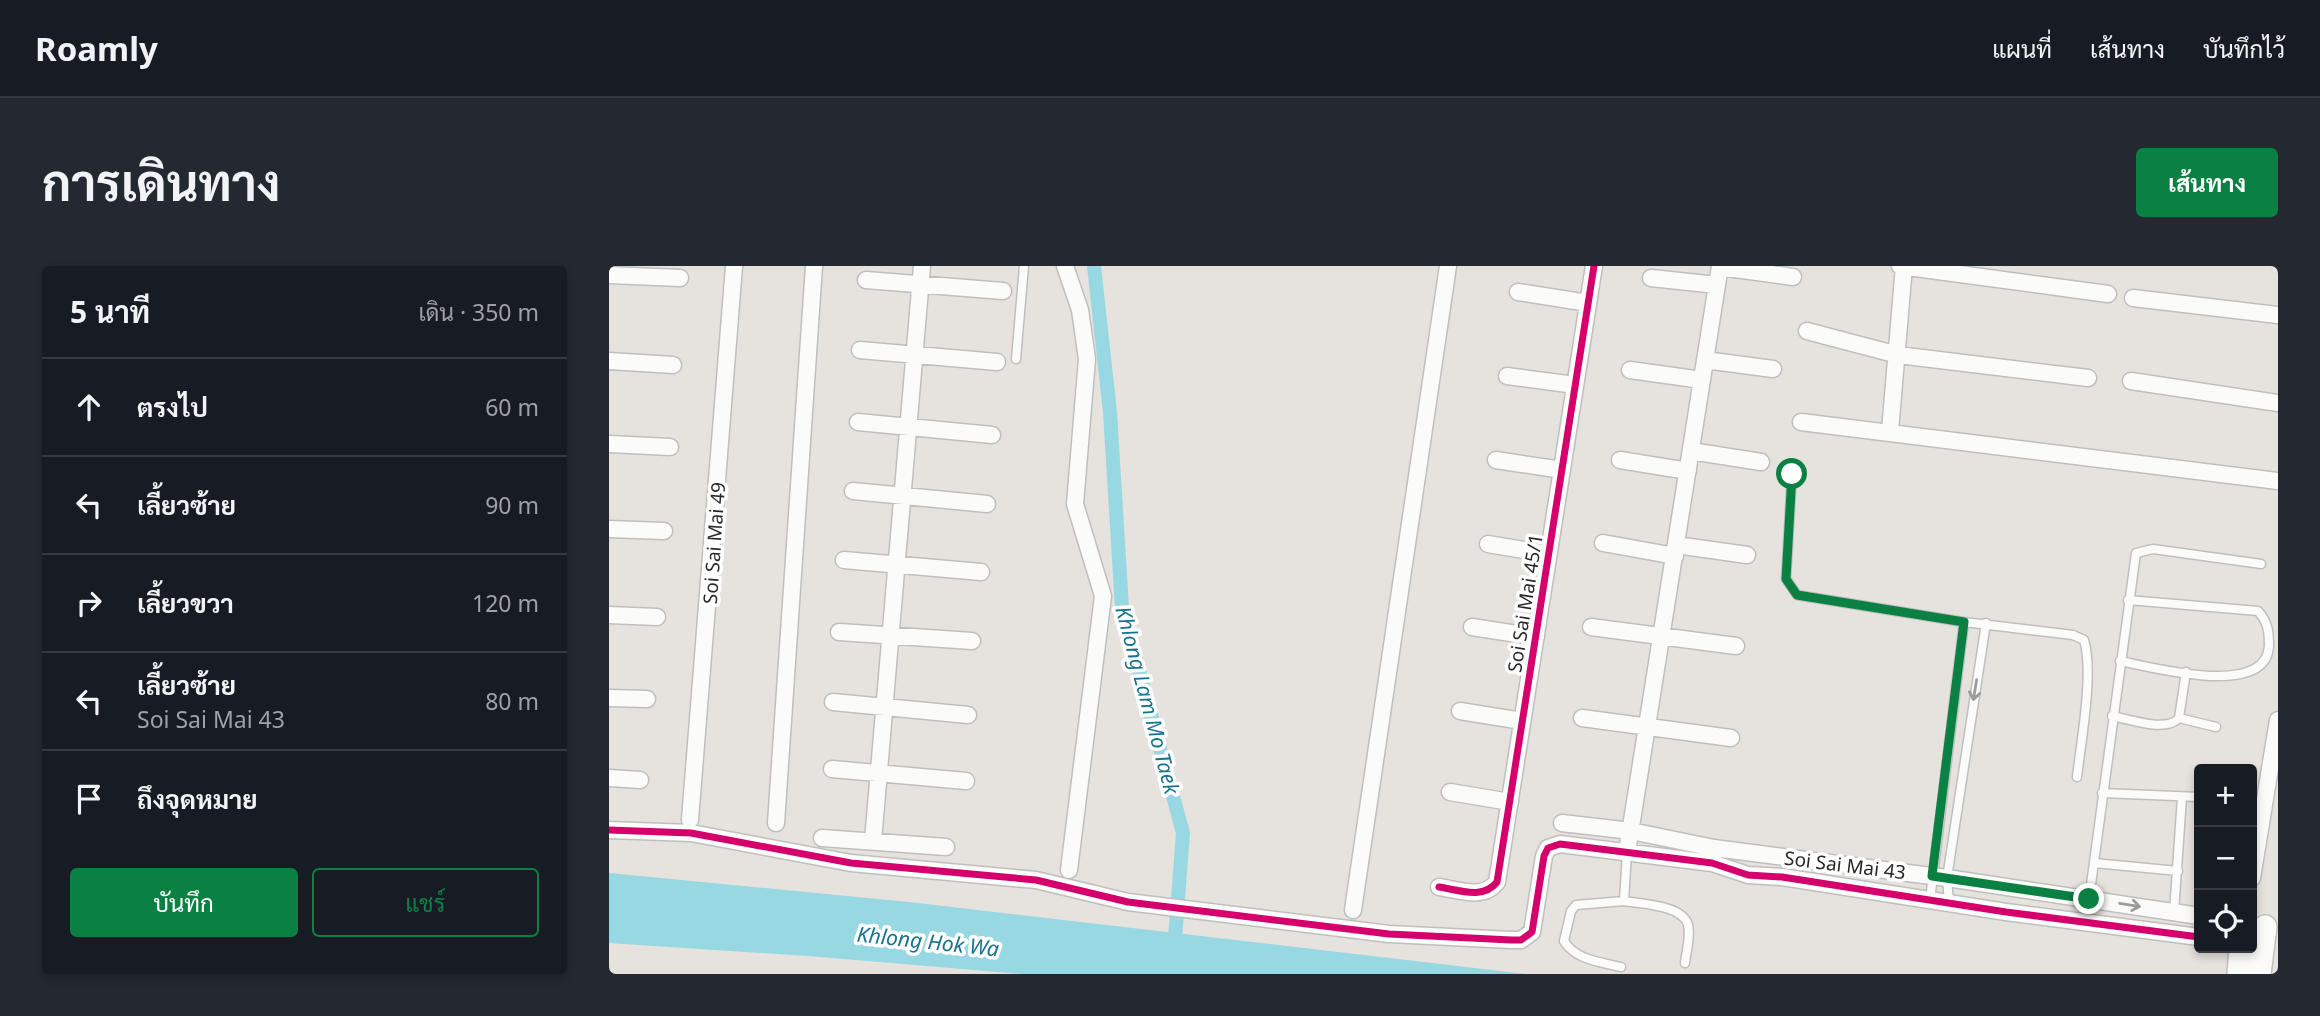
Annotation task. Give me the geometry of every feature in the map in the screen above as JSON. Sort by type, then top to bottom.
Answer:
[{"type":"street","name":"Soi Sai Mai 49","points":[[690,820],[734,266]]},
{"type":"street","points":[[776,823],[814,266]]},
{"type":"street","points":[[873,841],[922,266]]},
{"type":"street","points":[[1065,266],[1080,310],[1087,359],[1075,504],[1103,596],[1069,870]]},
{"type":"street","points":[[1353,910],[1448,266]]},
{"type":"street","name":"Soi Sai Mai 45/1","points":[[1439,887],[1481,893],[1490,890],[1497,882],[1594,266]]},
{"type":"street","points":[[1890,431],[1903,266],[2108,293]]},
{"type":"street","points":[[1627,852],[1720,267],[1793,277]]},
{"type":"street","points":[[609,275],[680,278]]},
{"type":"street","points":[[1651,278],[1717,285]]},
{"type":"street","points":[[866,280],[1003,291]]},
{"type":"street","points":[[1518,292],[1588,303]]},
{"type":"street","points":[[2133,298],[2278,315]]},
{"type":"street","points":[[1807,331],[1898,355],[2088,378]]},
{"type":"street","points":[[860,350],[997,362]]},
{"type":"street","points":[[609,360],[673,365]]},
{"type":"street","points":[[1705,360],[1773,369]]},
{"type":"street","points":[[1630,370],[1702,380]]},
{"type":"street","points":[[1507,376],[1575,385]]},
{"type":"street","points":[[2131,382],[2278,403]]},
{"type":"street","points":[[859,422],[992,435]]},
{"type":"street","points":[[1801,422],[2278,481]]},
{"type":"street","points":[[609,444],[670,447]]},
{"type":"street","points":[[1691,452],[1761,461]]},
{"type":"street","points":[[1496,460],[1562,470]]},
{"type":"street","points":[[1620,460],[1688,471]]},
{"type":"street","points":[[853,491],[987,504]]},
{"type":"street","points":[[609,529],[664,531]]},
{"type":"street","points":[[1603,543],[1747,555]]},
{"type":"street","points":[[1488,544],[1548,554]]},
{"type":"street","points":[[844,561],[981,572]]},
{"type":"street","points":[[609,615],[657,617]]},
{"type":"street","points":[[1472,627],[1536,637]]},
{"type":"street","points":[[1591,627],[1736,646]]},
{"type":"street","points":[[839,632],[972,641]]},
{"type":"street","points":[[609,698],[647,699]]},
{"type":"street","points":[[833,702],[968,715]]},
{"type":"street","points":[[1460,711],[1522,721]]},
{"type":"street","points":[[1582,718],[1731,738]]},
{"type":"street","points":[[2257,848],[2278,720]]},
{"type":"street","points":[[832,769],[967,781]]},
{"type":"street","points":[[609,778],[640,779]]},
{"type":"street","points":[[1450,792],[1510,802]]},
{"type":"street","points":[[1562,823],[1631,831],[1713,855],[1748,875],[1782,877],[2194,936]]},
{"type":"street","points":[[609,830],[691,833],[851,863],[1036,880],[1128,902],[1205,909],[1389,934],[1521,940],[1532,932],[1544,856],[1548,848],[1560,844],[1627,852],[1713,855]]},
{"type":"street","points":[[822,838],[946,847]]},
{"type":"street","name":"Soi Sai Mai 43","points":[[1713,855],[1940,877],[2194,915]]},
{"type":"street","points":[[2239,974],[2261,938]]},
{"type":"street","points":[[2259,974],[2261,938]]},
{"type":"lane","points":[[1016,359],[1024,266]]},
{"type":"lane","points":[[1792,474],[1786,579],[1790,589],[1805,596],[1964,622],[2073,635],[2084,640],[2088,652],[2087,673],[2077,777]]},
{"type":"lane","points":[[2089,899],[2136,553],[2143,549],[2261,564]]},
{"type":"lane","points":[[2120,661],[2186,673],[2232,677],[2258,669],[2265,662],[2268,652],[2266,620],[2259,611],[2128,600]]},
{"type":"lane","points":[[1949,903],[1940,877],[1935,835],[1964,622]]},
{"type":"lane","points":[[1930,900],[1953,838],[1986,623]]},
{"type":"lane","points":[[2112,716],[2162,725],[2175,723],[2179,718],[2186,673]]},
{"type":"lane","points":[[2179,718],[2216,727]]},
{"type":"lane","points":[[2102,793],[2194,797]]},
{"type":"lane","points":[[2174,912],[2182,797]]},
{"type":"lane","points":[[1935,835],[1953,838]]},
{"type":"lane","points":[[1624,901],[1627,852]]},
{"type":"lane","points":[[2094,863],[2178,872]]},
{"type":"lane","points":[[1622,967],[1577,955],[1564,941],[1571,911],[1576,905],[1624,901],[1674,911],[1686,920],[1689,928],[1685,963]]},
{"type":"water","name":"Khlong Hok Wa","points":[[609,873],[909,902],[1527,974],[1022,974],[609,943]]},
{"type":"waterway","name":"Khlong Lam Mo Taek","points":[[1094,266],[1110,412],[1122,608],[1183,833],[1174,951]]},
{"type":"cycle path","points":[[1439,887],[1478,892],[1491,888],[1497,882],[1594,266]]},
{"type":"cycle path","points":[[609,830],[691,833],[851,863],[1036,880],[1128,902],[1389,934],[1521,940],[1532,932],[1544,856],[1548,848],[1560,844],[1712,863],[1748,875],[1782,877],[2006,912],[2194,936]]},
{"type":"route","points":[[1792,474],[1786,579],[1790,589],[1797,595],[1964,622],[1935,835],[1932,876],[2089,899]]}]
